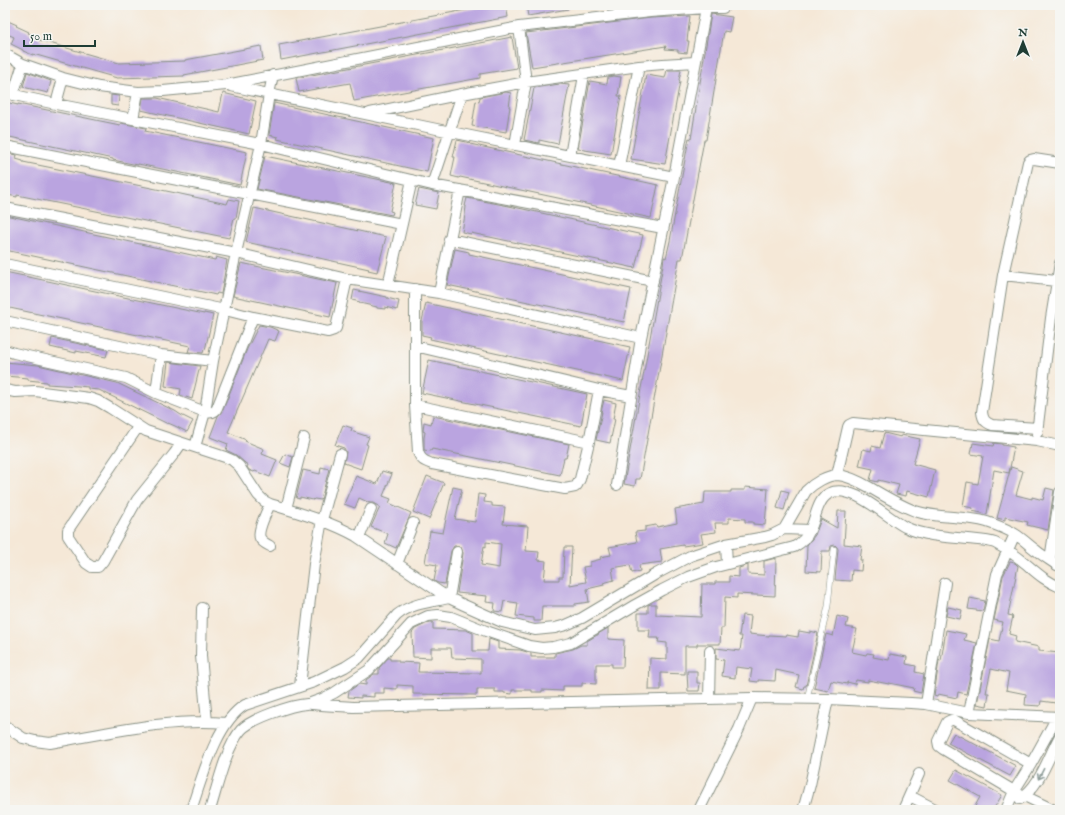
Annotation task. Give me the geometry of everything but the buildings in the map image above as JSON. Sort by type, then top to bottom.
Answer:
[{"type":"street","points":[[617,485],[641,338],[674,177],[706,8]]},
{"type":"street","points":[[5,56],[63,78],[99,87],[138,92],[164,91],[226,85],[519,27],[650,12],[723,8]]},
{"type":"street","points":[[516,145],[526,82],[519,27]]},
{"type":"street","points":[[366,114],[526,82],[584,75],[639,66],[695,62]]},
{"type":"street","points":[[23,64],[9,94],[261,144],[432,185],[663,228]]},
{"type":"street","points":[[619,166],[639,66]]},
{"type":"street","points":[[196,447],[205,412],[213,361],[236,253],[261,144],[273,75]]},
{"type":"street","points":[[570,156],[584,75]]},
{"type":"street","points":[[56,104],[63,78]]},
{"type":"street","points":[[226,85],[674,177]]},
{"type":"street","points":[[133,119],[138,92]]},
{"type":"street","points":[[432,185],[451,132],[462,94]]},
{"type":"street","points":[[5,146],[402,224]]},
{"type":"street","points":[[1038,428],[992,425],[986,422],[983,418],[982,412],[1003,275],[1028,161],[1034,159],[1060,163]]},
{"type":"street","points":[[388,284],[412,180]]},
{"type":"street","points":[[439,293],[460,190]]},
{"type":"street","points":[[5,208],[236,253],[347,279],[388,284],[439,293],[641,338]]},
{"type":"street","points":[[450,239],[653,281]]},
{"type":"street","points":[[1037,441],[1050,318],[1060,263]]},
{"type":"street","points":[[5,264],[328,332],[334,330],[338,323],[347,279]]},
{"type":"street","points":[[1003,275],[1056,281]]},
{"type":"street","points":[[415,289],[418,452],[424,461],[432,464],[565,488],[573,488],[577,485],[580,479],[599,390]]},
{"type":"street","points":[[5,350],[126,378],[156,393],[211,413],[216,410],[253,317]]},
{"type":"street","points":[[5,321],[161,355],[213,361]]},
{"type":"street","points":[[415,346],[599,390],[631,396]]},
{"type":"street","points":[[156,393],[161,355]]},
{"type":"street","points":[[5,390],[15,392],[35,391],[89,398],[110,408],[146,432],[181,444],[196,447],[232,460],[239,466],[258,495],[264,501],[322,520],[345,530],[488,625],[529,646],[542,648],[553,647],[568,635],[582,618],[656,574],[690,556],[765,538],[788,529],[807,530]]},
{"type":"street","points":[[416,405],[589,442]]},
{"type":"street","points":[[837,475],[848,427],[853,423],[1037,441],[1060,446]]},
{"type":"street","points":[[138,427],[68,530],[68,536],[86,563],[92,568],[98,567],[103,561],[137,500],[181,444]]},
{"type":"street","points":[[286,509],[304,438]]},
{"type":"street","points":[[300,686],[314,564],[322,520],[340,454]]},
{"type":"street","points":[[788,529],[806,491],[810,487],[828,477],[837,475],[846,476],[915,511],[930,515],[987,522],[1011,543],[1025,563],[1045,580],[1060,587]]},
{"type":"street","points":[[568,635],[688,578],[716,567],[727,563],[794,548],[803,542],[821,501],[830,493],[836,491],[862,498],[905,527],[913,530],[942,537],[1011,543],[1038,552],[1060,566]]},
{"type":"street","points":[[1050,560],[1060,492]]},
{"type":"street","points":[[270,504],[259,532],[260,538],[270,546]]},
{"type":"street","points":[[359,538],[371,509]]},
{"type":"street","points":[[397,564],[413,523]]},
{"type":"street","points":[[969,714],[998,574],[1011,543]]},
{"type":"street","points":[[727,546],[727,563]]},
{"type":"street","points":[[449,598],[458,552]]},
{"type":"street","points":[[926,704],[945,583]]},
{"type":"street","points":[[191,810],[210,755],[226,724],[238,709],[245,705],[314,682],[345,667],[364,664],[397,615],[402,611],[416,604],[449,598]]},
{"type":"street","points":[[202,608],[201,656],[207,722]]},
{"type":"street","points":[[210,810],[225,762],[234,741],[245,726],[265,716],[322,699],[334,692],[411,624],[428,616],[438,615],[488,625],[502,622],[534,630],[555,628],[568,635]]},
{"type":"street","points":[[709,699],[710,651]]},
{"type":"street","points":[[699,810],[739,729],[752,698]]},
{"type":"street","points":[[307,704],[353,707],[752,698],[828,699],[911,702],[969,714],[1059,717],[1014,791],[1007,809]]},
{"type":"street","points":[[803,810],[810,785],[828,699]]},
{"type":"street","points":[[1031,764],[952,720],[947,722],[938,741],[939,746],[1014,791],[1054,810]]},
{"type":"street","points":[[5,726],[23,738],[35,742],[50,743],[149,725],[207,722],[226,724]]},
{"type":"street","points":[[1007,809],[1024,796],[1036,784],[1056,750],[1060,736]]},
{"type":"street","points":[[1043,744],[1056,750]]},
{"type":"street","points":[[903,810],[919,774]]},
{"type":"street","points":[[910,796],[936,810]]},
{"type":"lane","points":[[806,699],[828,606],[834,549]]}]
